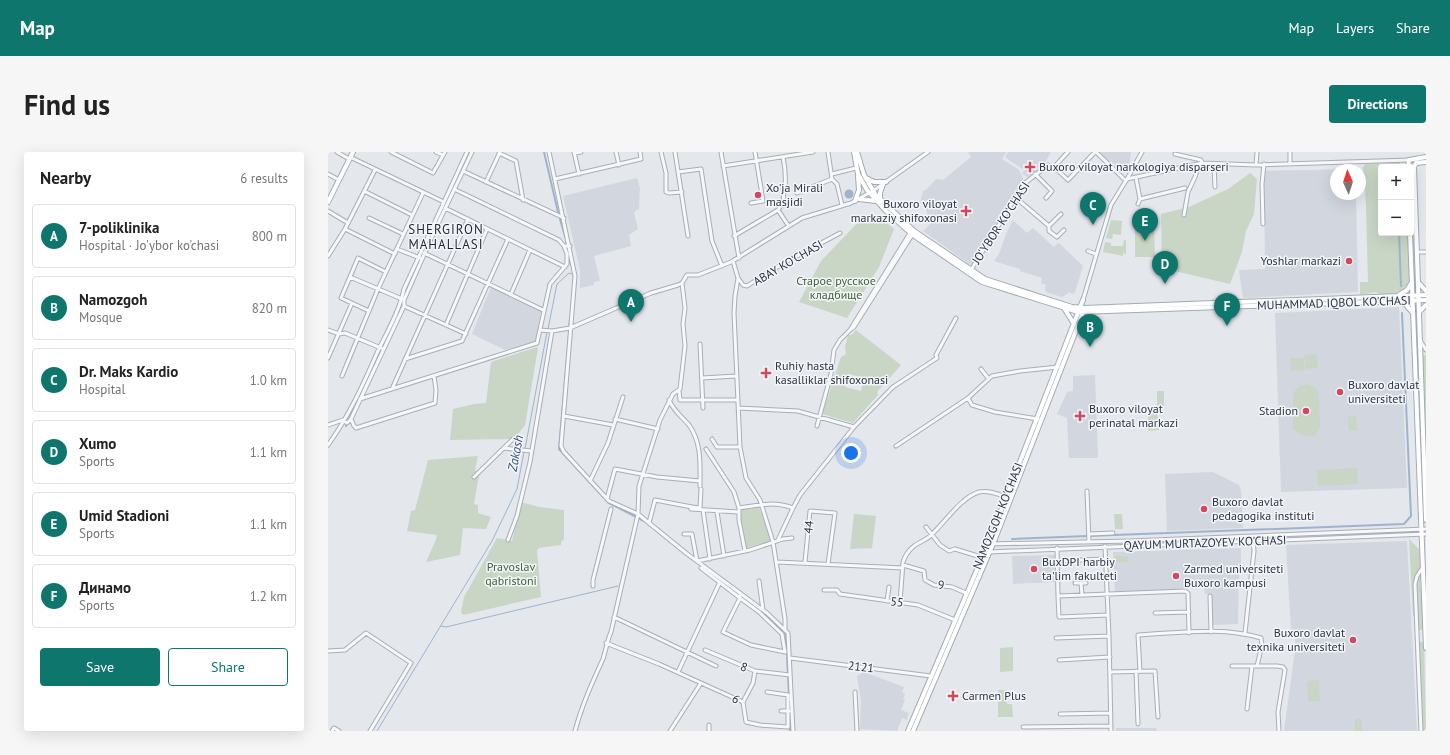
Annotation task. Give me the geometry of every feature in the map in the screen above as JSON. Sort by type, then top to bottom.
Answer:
[{"type":"main road","points":[[328,202],[353,152]]},
{"type":"main road","points":[[854,152],[858,174],[859,190],[857,200],[878,201],[885,183],[874,182],[864,176]]},
{"type":"main road","points":[[858,152],[864,176],[871,192]]},
{"type":"main road","points":[[1408,164],[1408,160],[1426,157]]},
{"type":"main road","points":[[1414,164],[1426,162]]},
{"type":"main road","points":[[1414,167],[1426,520]]},
{"type":"main road","points":[[858,174],[871,192]]},
{"type":"main road","name":"MUHAMMAD IQBOL KO'CHASI","points":[[871,192],[911,234],[982,282],[1064,308],[1081,310],[1399,301],[1426,295]]},
{"type":"main road","name":"MUHAMMAD IQBOL KO'CHASI","points":[[878,201],[914,231],[986,279],[1081,310],[1397,296],[1413,298],[1418,301],[1426,300]]},
{"type":"main road","points":[[1410,236],[1421,529],[1424,534],[1423,567],[1426,648]]},
{"type":"main road","points":[[1397,296],[1407,290],[1412,282]]},
{"type":"main road","points":[[1418,282],[1426,291]]},
{"type":"main road","name":"NAMOZGOH KO'CHASI","points":[[908,731],[982,554],[990,544],[1038,423],[1081,310],[1083,300]]},
{"type":"main road","points":[[1399,301],[1406,305],[1414,314]]},
{"type":"main road","points":[[1419,312],[1426,305]]},
{"type":"main road","points":[[1064,308],[1072,319],[1074,325]]},
{"type":"main road","name":"NAMOZGOH KO'CHASI","points":[[913,731],[989,552],[990,544],[1006,497],[1038,423],[1058,367],[1081,310]]},
{"type":"street","points":[[337,152],[445,202]]},
{"type":"street","points":[[391,152],[433,173],[444,154],[436,152]]},
{"type":"street","points":[[328,425],[339,420],[347,423],[351,419],[404,306],[403,300],[418,258],[467,152]]},
{"type":"street","points":[[328,445],[344,421],[380,348],[445,208],[445,202],[454,189],[472,152]]},
{"type":"street","points":[[549,152],[570,246],[575,276],[569,328],[561,446],[607,499],[649,523],[740,596],[782,634],[790,658],[788,676],[790,711]]},
{"type":"street","points":[[579,174],[574,153],[581,152]]},
{"type":"street","points":[[616,152],[619,165]]},
{"type":"street","points":[[555,179],[641,159],[640,152]]},
{"type":"street","points":[[660,152],[666,173],[666,192],[682,192]]},
{"type":"street","points":[[676,152],[688,236]]},
{"type":"street","points":[[721,152],[734,236],[739,258]]},
{"type":"street","points":[[751,203],[763,201],[755,152]]},
{"type":"street","points":[[723,166],[813,152]]},
{"type":"street","points":[[828,152],[832,179],[837,184],[842,205]]},
{"type":"street","points":[[737,400],[680,400],[679,391],[682,379],[684,346],[683,324],[685,308],[682,283],[687,275],[698,275],[722,266],[739,258],[788,225],[802,218],[857,200],[885,183],[928,152]]},
{"type":"street","name":"JO'YBOR KO'CHASI","points":[[971,270],[1024,184],[1048,165],[1054,167],[1068,152]]},
{"type":"street","points":[[1054,167],[1068,180],[1095,152],[1127,180],[1200,164],[1256,165],[1408,160],[1419,162]]},
{"type":"street","name":"NAMOZGOH KO'CHASI","points":[[1083,300],[1112,202],[1127,180],[1131,168],[1142,152]]},
{"type":"street","points":[[1256,165],[1257,152]]},
{"type":"street","points":[[1290,152],[1290,164]]},
{"type":"street","points":[[486,182],[500,153],[516,161],[524,200]]},
{"type":"street","points":[[1176,154],[1200,160],[1200,164],[1190,188],[1184,215]]},
{"type":"street","points":[[734,236],[778,210],[783,203],[782,194],[784,191],[785,176],[783,157]]},
{"type":"street","points":[[1408,160],[1411,164]]},
{"type":"street","points":[[1214,164],[1215,187]]},
{"type":"street","points":[[1263,224],[1262,184],[1264,164]]},
{"type":"street","points":[[832,174],[856,168]]},
{"type":"street","points":[[678,172],[701,169],[712,241],[722,266]]},
{"type":"street","points":[[328,256],[348,223],[375,170]]},
{"type":"street","points":[[463,171],[564,218]]},
{"type":"street","points":[[328,174],[339,180]]},
{"type":"street","points":[[1036,174],[1052,191],[1046,198]]},
{"type":"street","points":[[1136,178],[1140,199],[1138,204]]},
{"type":"street","points":[[797,193],[832,179]]},
{"type":"street","points":[[1140,199],[1185,188]]},
{"type":"street","points":[[1190,188],[1194,191]]},
{"type":"street","points":[[360,399],[537,343],[550,284],[565,267],[567,258],[564,246],[559,240],[454,189]]},
{"type":"street","points":[[364,191],[412,215]]},
{"type":"street","points":[[342,376],[378,289],[423,193]]},
{"type":"street","points":[[1016,198],[1049,226],[1050,231],[1057,237],[1064,230]]},
{"type":"street","points":[[445,208],[565,267]]},
{"type":"street","points":[[778,210],[788,225]]},
{"type":"street","points":[[328,211],[348,223]]},
{"type":"street","points":[[1049,226],[1061,214]]},
{"type":"street","points":[[369,218],[403,234]]},
{"type":"street","points":[[392,389],[468,219]]},
{"type":"street","points":[[344,229],[395,254]]},
{"type":"street","points":[[446,325],[488,229]]},
{"type":"street","name":"ABAY KO'CHASI","points":[[738,278],[743,285],[748,286],[782,264],[840,233]]},
{"type":"street","points":[[817,426],[831,374],[834,350],[840,340],[850,330],[911,234]]},
{"type":"street","points":[[405,358],[462,341],[508,239]]},
{"type":"street","points":[[564,246],[570,246]]},
{"type":"street","points":[[397,249],[422,259]]},
{"type":"street","points":[[511,294],[530,250]]},
{"type":"street","points":[[1088,251],[1096,254]]},
{"type":"street","points":[[1417,252],[1426,252]]},
{"type":"street","points":[[424,253],[544,310]]},
{"type":"street","points":[[369,311],[341,298],[358,258],[386,272]]},
{"type":"street","points":[[733,261],[738,278],[735,293],[734,313],[740,447],[746,478],[762,504],[773,542],[785,619],[785,629]]},
{"type":"street","points":[[350,277],[403,300]]},
{"type":"street","points":[[541,330],[550,331],[569,328],[651,293],[682,283]]},
{"type":"street","points":[[328,358],[352,303]]},
{"type":"street","points":[[404,306],[466,334]]},
{"type":"street","points":[[778,540],[800,495],[854,427],[893,387],[937,358],[936,356],[944,338],[956,318]]},
{"type":"street","points":[[328,330],[339,334],[344,333],[358,340],[384,349]]},
{"type":"street","points":[[508,540],[519,510],[550,331]]},
{"type":"street","points":[[1420,338],[1426,350]]},
{"type":"street","points":[[700,344],[703,408]]},
{"type":"street","points":[[896,446],[968,398],[988,378],[1020,371],[1058,367]]},
{"type":"street","points":[[981,369],[988,378]]},
{"type":"street","points":[[351,419],[356,428],[435,403],[436,390],[434,376]]},
{"type":"street","points":[[702,378],[736,376]]},
{"type":"street","points":[[575,731],[583,702],[604,657],[606,643],[611,632],[637,516],[637,500],[643,475],[664,411],[673,394],[679,391]]},
{"type":"street","points":[[590,481],[608,443],[623,397]]},
{"type":"street","points":[[968,398],[972,405],[1038,423]]},
{"type":"street","points":[[649,523],[655,500],[700,508],[700,451],[689,426],[671,405],[669,400]]},
{"type":"street","points":[[738,408],[798,411],[854,427]]},
{"type":"street","points":[[564,416],[613,425]]},
{"type":"street","points":[[615,419],[658,429]]},
{"type":"street","points":[[474,477],[512,439]]},
{"type":"street","points":[[712,439],[717,447],[740,447]]},
{"type":"street","points":[[504,448],[529,451]]},
{"type":"street","points":[[706,449],[734,492],[739,508],[738,512],[745,551]]},
{"type":"street","points":[[607,499],[615,469],[676,480],[700,481]]},
{"type":"street","points":[[1087,491],[1089,542]]},
{"type":"street","points":[[900,603],[905,557],[913,546],[932,534],[945,522],[955,509],[976,493],[990,492],[1006,497]]},
{"type":"street","points":[[739,508],[762,504],[781,503],[793,508]]},
{"type":"street","points":[[692,507],[692,509],[717,512],[738,512]]},
{"type":"street","points":[[593,586],[593,580],[611,509]]},
{"type":"street","points":[[703,510],[710,559]]},
{"type":"street","name":"44","points":[[805,562],[810,511],[835,513],[828,564]]},
{"type":"street","points":[[717,512],[724,556]]},
{"type":"street","points":[[926,528],[932,534]]},
{"type":"street","name":"QAYUM MURTAZOYEV KO'CHASI","points":[[990,544],[1273,536],[1426,529]]},
{"type":"street","points":[[1089,535],[1113,533]]},
{"type":"street","points":[[684,534],[692,534],[697,561]]},
{"type":"street","name":"QAYUM MURTAZOYEV KO'CHASI","points":[[932,534],[940,545],[949,551],[955,549],[982,554],[989,552],[1057,548],[1424,534]]},
{"type":"street","points":[[1273,536],[1274,540]]},
{"type":"street","points":[[697,561],[745,551],[778,540],[792,538]]},
{"type":"street","points":[[1109,541],[1106,559],[1111,731]]},
{"type":"street","points":[[1245,633],[1253,541]]},
{"type":"street","points":[[1057,548],[1059,617],[1108,615]]},
{"type":"street","points":[[1057,561],[1106,559]]},
{"type":"street","name":"9","points":[[777,562],[903,566],[924,570],[925,580],[929,584],[947,585],[966,593]]},
{"type":"street","points":[[1421,731],[1415,584],[1417,576],[1423,567]]},
{"type":"street","points":[[701,568],[720,584],[763,610],[785,629],[788,633],[788,653]]},
{"type":"street","points":[[759,581],[763,610]]},
{"type":"street","points":[[1075,583],[1086,583]]},
{"type":"street","points":[[1081,583],[1082,595]]},
{"type":"street","points":[[678,672],[720,584]]},
{"type":"street","points":[[887,601],[889,587]]},
{"type":"street","name":"55","points":[[824,590],[832,589],[840,594],[924,606],[955,620]]},
{"type":"street","points":[[1058,596],[1185,591],[1188,593],[1189,633]]},
{"type":"street","points":[[740,596],[723,632],[751,645],[788,653]]},
{"type":"street","points":[[1210,596],[1211,632]]},
{"type":"street","points":[[1155,613],[1189,612]]},
{"type":"street","points":[[614,617],[688,651],[716,666]]},
{"type":"street","points":[[1138,724],[1138,635],[1211,632],[1245,633],[1261,638],[1262,645],[1256,666]]},
{"type":"street","points":[[328,651],[345,650],[366,633],[410,663],[370,731]]},
{"type":"street","points":[[1056,638],[1109,636]]},
{"type":"street","name":"6","points":[[606,643],[678,672],[743,702],[746,722],[760,725],[788,726],[790,711]]},
{"type":"street","name":"8","points":[[705,650],[755,671],[788,676]]},
{"type":"street","points":[[1059,660],[1110,657]]},
{"type":"street","name":"2121","points":[[790,658],[931,676]]},
{"type":"street","points":[[1232,666],[1281,666],[1285,670],[1278,712],[1279,731]]},
{"type":"street","points":[[1247,709],[1252,666]]},
{"type":"street","points":[[743,702],[753,683],[755,671]]},
{"type":"street","points":[[1110,672],[1155,671],[1158,717]]},
{"type":"street","points":[[670,731],[701,683]]},
{"type":"street","points":[[767,692],[787,694],[793,731]]},
{"type":"street","points":[[855,692],[857,731]]},
{"type":"street","points":[[781,711],[790,711]]},
{"type":"street","points":[[1060,714],[1111,713]]},
{"type":"street","points":[[709,725],[709,731]]},
{"type":"street","points":[[760,725],[760,731]]},
{"type":"street","points":[[1023,727],[1065,729],[1111,726]]},
{"type":"street","points":[[332,731],[334,728],[339,731]]},
{"type":"shaded area","name":"Buxoro viloyat markaziy shifoxonasi","points":[[968,152],[1006,152],[1002,159],[1019,170],[1023,179],[1004,214],[971,265],[923,231],[931,223],[924,205],[920,203],[923,191],[926,190],[936,179],[943,180],[971,157]]},
{"type":"shaded area","name":"Buxoro viloyat narkologiya disparseri","points":[[1008,152],[1051,152],[1045,163],[1029,178],[1022,174],[1024,170],[1005,157]]},
{"type":"shaded area","points":[[1098,152],[1131,152],[1129,168],[1110,165]]},
{"type":"shaded area","points":[[1330,170],[1330,200],[1356,200],[1358,292],[1243,298],[1239,270],[1265,269],[1264,171]]},
{"type":"shaded area","points":[[637,178],[640,188],[639,209],[634,212],[638,229],[629,235],[631,246],[594,256],[600,281],[594,282],[594,285],[580,288],[580,270],[563,196]]},
{"type":"shaded area","points":[[1013,220],[1027,233],[1033,228],[1054,247],[1058,243],[1060,244],[1083,266],[1075,292],[1072,294],[1070,292],[1062,297],[1046,292],[1046,285],[1041,283],[1042,278],[994,261],[999,254]]},
{"type":"shaded area","points":[[491,287],[541,311],[536,342],[505,350],[472,334]]},
{"type":"shaded area","name":"Buxoro davlat universiteti","points":[[1399,307],[1407,488],[1281,492],[1275,313]]},
{"type":"shaded area","name":"Buxoro viloyat perinatal markazi","points":[[1095,375],[1098,456],[1097,458],[1069,458],[1067,418],[1057,414],[1067,392],[1073,391],[1073,376]]},
{"type":"shaded area","name":"Buxoro davlat pedagogika instituti","points":[[1213,472],[1239,485],[1241,490],[1243,528],[1167,531],[1165,474]]},
{"type":"shaded area","name":"Buxoro davlat texnika universiteti","points":[[1407,541],[1417,731],[1284,731],[1295,650],[1295,631],[1291,630],[1286,545]]},
{"type":"shaded area","name":"Zarmed universiteti Buxoro kampusi","points":[[1241,548],[1241,566],[1239,566],[1238,624],[1212,625],[1211,594],[1205,594],[1204,587],[1115,593],[1113,552]]},
{"type":"shaded area","name":"BuxDPI harbiy ta'lim fakulteti","points":[[1055,555],[1056,582],[1013,584],[1012,556]]},
{"type":"shaded area","points":[[864,672],[904,687],[902,692],[905,694],[903,699],[905,700],[901,710],[909,713],[907,720],[902,718],[897,731],[860,729],[861,701],[857,676]]},
{"type":"shaded area","points":[[1116,728],[1156,728],[1157,731],[1116,731]]},
{"type":"green space","points":[[1399,163],[1400,164],[1378,164],[1378,236],[1408,236],[1410,282],[1405,289],[1398,293],[1381,295],[1376,292],[1360,295],[1360,282],[1368,282],[1365,164]]},
{"type":"green space","points":[[1250,173],[1257,179],[1254,214],[1246,231],[1242,252],[1230,284],[1162,268],[1161,214],[1189,207],[1228,189]]},
{"type":"green space","name":"Старое русское кладбище","points":[[871,214],[875,216],[877,215],[894,229],[879,267],[847,318],[799,302],[821,261],[863,217]]},
{"type":"green space","points":[[1111,220],[1122,221],[1121,235],[1113,234],[1112,239],[1106,238]]},
{"type":"green space","points":[[1154,224],[1155,257],[1135,257],[1135,225]]},
{"type":"green space","points":[[1124,240],[1126,240],[1126,254],[1123,253],[1123,256],[1103,252],[1105,242],[1111,243],[1111,246],[1123,246]]},
{"type":"green space","points":[[856,330],[901,365],[877,392],[878,395],[853,423],[822,414],[841,357],[846,354],[845,347],[848,335],[852,335]],"holes":[[[849,374],[867,379],[866,382],[863,382],[861,391],[845,387]]]},
{"type":"green space","points":[[537,347],[525,425],[514,439],[450,440],[453,409],[486,403],[491,362]]},
{"type":"green space","points":[[1317,354],[1317,361],[1305,361],[1304,355]]},
{"type":"green space","points":[[1422,355],[1426,355],[1426,473]]},
{"type":"green space","points":[[1290,358],[1304,358],[1304,370],[1291,371]]},
{"type":"green space","points":[[1317,361],[1317,368],[1305,369],[1305,362]]},
{"type":"green space","points":[[1418,362],[1422,477],[1417,363]]},
{"type":"green space","name":"Stadion","points":[[1308,384],[1317,389],[1319,394],[1320,427],[1315,436],[1305,437],[1293,429],[1293,393],[1299,386]]},
{"type":"green space","points":[[1157,391],[1164,391],[1164,406],[1157,406]]},
{"type":"green space","points":[[1148,411],[1157,411],[1159,430],[1148,431]]},
{"type":"green space","points":[[1356,416],[1357,430],[1349,431],[1348,417]]},
{"type":"green space","points":[[478,456],[475,470],[479,475],[474,504],[478,505],[478,513],[491,517],[486,529],[463,528],[460,555],[426,562],[437,535],[407,531],[411,511],[415,510],[428,460]]},
{"type":"green space","points":[[1357,468],[1358,484],[1318,486],[1317,470]]},
{"type":"green space","name":"Pravoslav qabristoni","points":[[521,502],[539,507],[564,510],[564,539],[561,542],[561,545],[539,548],[537,550],[541,597],[463,615],[461,612],[464,597],[497,538],[512,541]]},
{"type":"green space","points":[[759,507],[771,541],[746,548],[740,523],[742,509]]},
{"type":"green space","points":[[854,514],[876,516],[872,548],[850,549]]},
{"type":"green space","points":[[1114,514],[1122,514],[1123,529],[1115,529]]},
{"type":"green space","points":[[1409,539],[1419,549],[1421,566],[1414,581],[1415,616],[1413,616]]},
{"type":"green space","points":[[1115,556],[1128,556],[1128,562],[1115,562]]},
{"type":"green space","points":[[1421,570],[1422,580],[1420,582],[1420,586],[1422,587],[1424,630],[1418,630],[1416,583]]},
{"type":"green space","points":[[1418,642],[1424,642],[1426,731],[1422,731]]},
{"type":"green space","points":[[1013,647],[1013,671],[1000,672],[1000,648]]},
{"type":"green space","points":[[1319,680],[1320,701],[1308,701],[1307,681]]},
{"type":"green space","points":[[998,690],[1007,690],[1007,704],[1012,704],[1013,717],[998,717]]},
{"type":"green space","points":[[1355,719],[1361,719],[1362,731],[1355,731]]},
{"type":"water","points":[[847,190],[851,190],[853,194],[851,198],[847,198],[845,196],[845,192]]},
{"type":"waterway","points":[[544,152],[558,212]]},
{"type":"waterway","points":[[560,219],[567,243]]},
{"type":"waterway","points":[[1399,236],[1401,286]]},
{"type":"waterway","points":[[346,426],[401,310],[406,290],[419,260]]},
{"type":"waterway","name":"Zakash","points":[[548,329],[557,284],[569,273],[572,274]]},
{"type":"waterway","points":[[1012,539],[1404,524],[1411,516],[1402,313]]},
{"type":"waterway","points":[[569,328],[570,319]]},
{"type":"waterway","name":"Zakash","points":[[525,449],[547,332]]},
{"type":"waterway","points":[[569,335],[559,449],[609,503],[644,521]]},
{"type":"waterway","name":"Zakash","points":[[377,731],[492,541],[517,489],[524,452]]},
{"type":"waterway","points":[[672,543],[765,615],[786,635],[789,696]]},
{"type":"waterway","name":"Zakash","points":[[441,626],[446,627],[618,586]]},
{"type":"waterway","points":[[789,712],[790,731]]},
{"type":"place","name":"Buxoro viloyat narkologiya disparseri","points":[[1030,167]]},
{"type":"place","name":"Xo'ja Mirali masjidi","points":[[758,195]]},
{"type":"place","name":"Buxoro viloyat markaziy shifoxonasi","points":[[966,211]]},
{"type":"place","name":"Dr. Maks Kardio","points":[[1093,225]]},
{"type":"place","name":"Umid Stadioni","points":[[1145,241]]},
{"type":"place","name":"Yoshlar markazi","points":[[1349,261]]},
{"type":"place","name":"Xumo","points":[[1165,284]]},
{"type":"place","name":"7-poliklinika","points":[[631,322]]},
{"type":"place","name":"Динамо","points":[[1227,326]]},
{"type":"place","name":"Namozgoh","points":[[1090,347]]},
{"type":"place","name":"Ruhiy hasta kasalliklar shifoxonasi","points":[[766,373]]},
{"type":"place","name":"Buxoro davlat universiteti","points":[[1340,392]]},
{"type":"place","name":"Stadion","points":[[1306,411]]},
{"type":"place","name":"Buxoro viloyat perinatal markazi","points":[[1080,416]]},
{"type":"place","name":"Buxoro davlat pedagogika instituti","points":[[1204,509]]},
{"type":"place","name":"BuxDPI harbiy ta'lim fakulteti","points":[[1034,569]]},
{"type":"place","name":"Zarmed universiteti Buxoro kampusi","points":[[1176,576]]},
{"type":"place","name":"Buxoro davlat texnika universiteti","points":[[1353,640]]},
{"type":"place","name":"Carmen Plus","points":[[953,696]]},
{"type":"district","name":"SHERGIRON MAHALLASI","points":[[446,236]]}]
